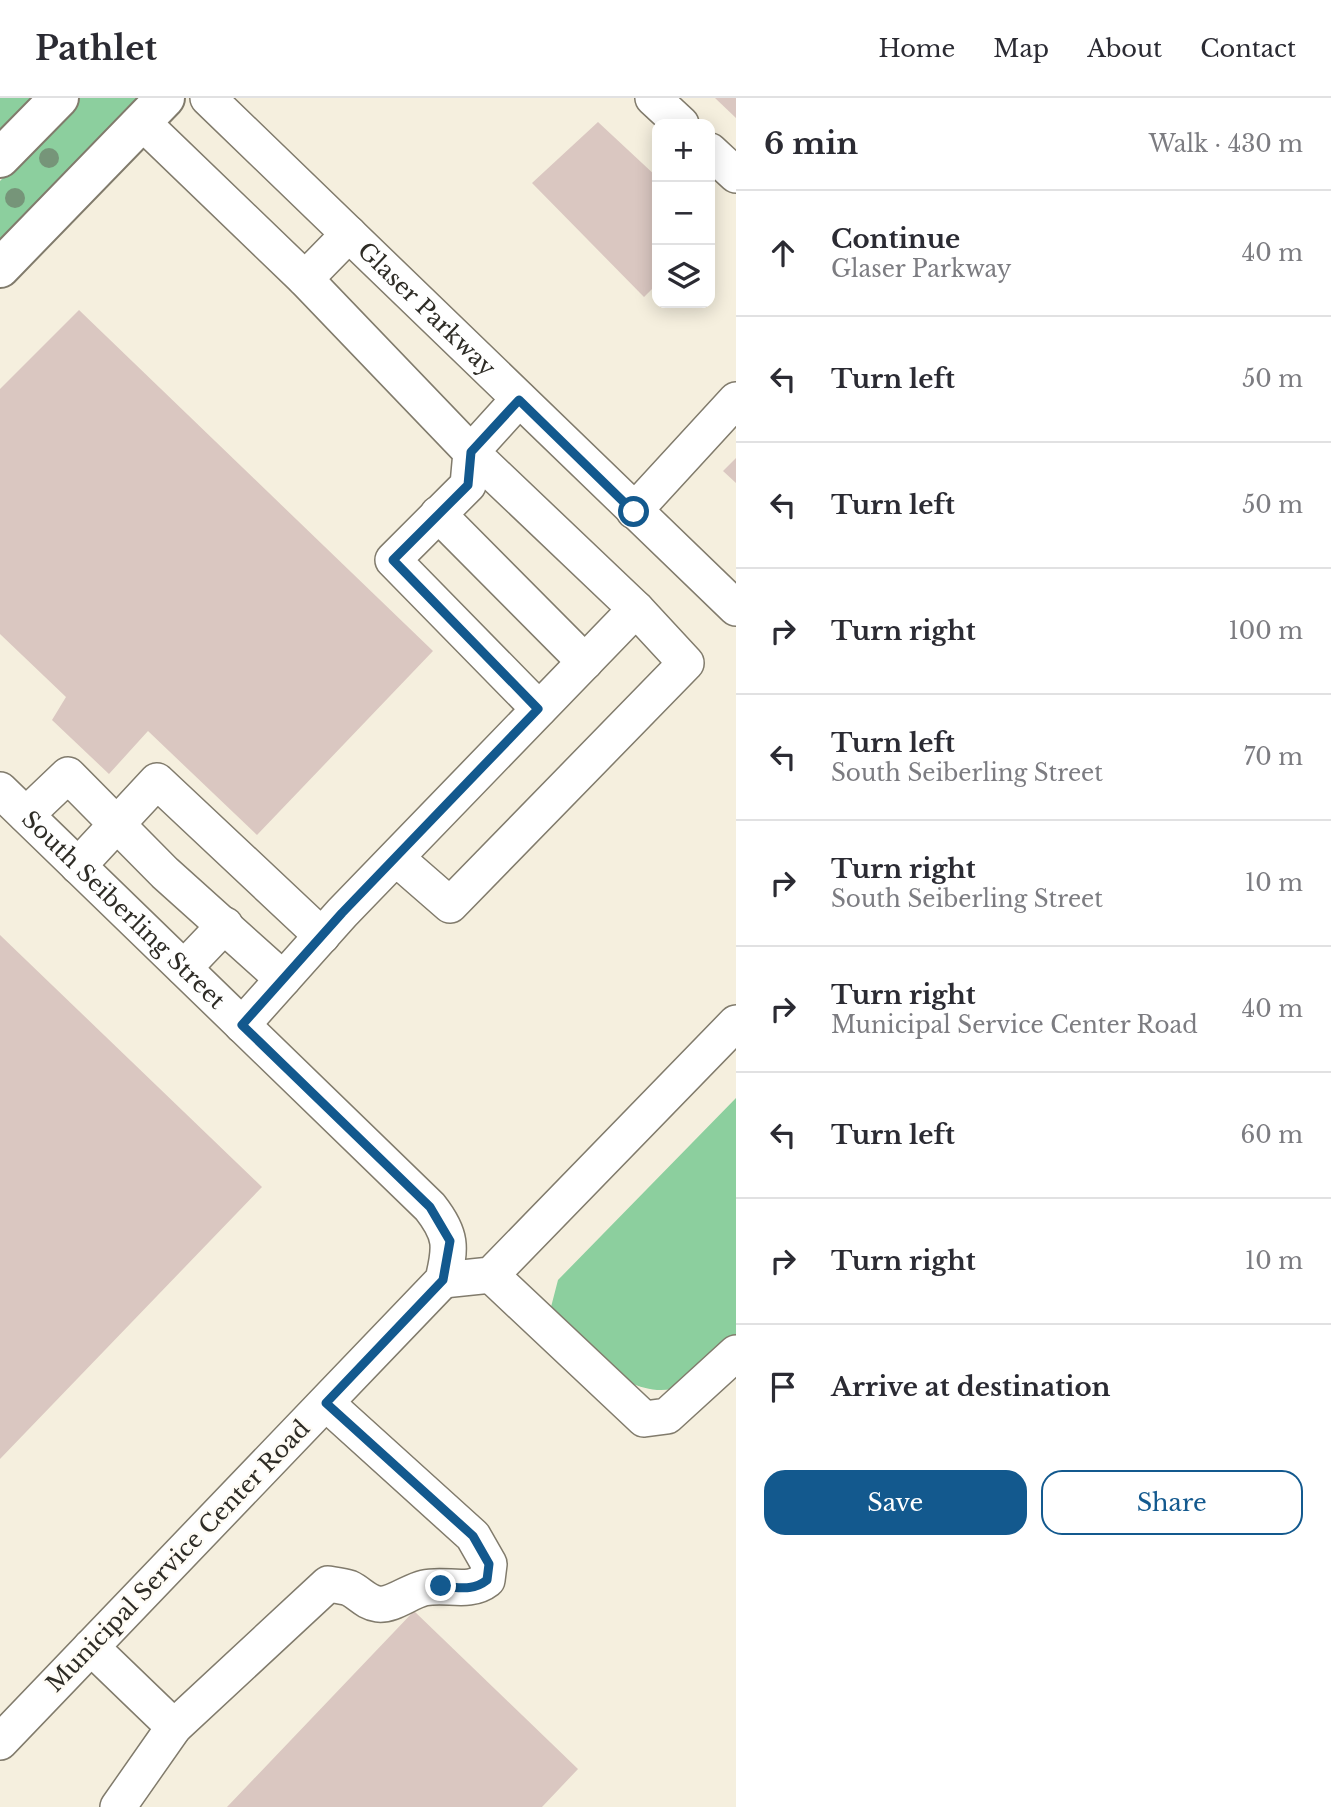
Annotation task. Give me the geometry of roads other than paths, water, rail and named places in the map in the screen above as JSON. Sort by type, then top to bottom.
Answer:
[{"type":"main road","points":[[0,158],[59,98]]},
{"type":"main road","points":[[0,268],[154,110]]},
{"type":"street","name":"Glaser Parkway","points":[[208,98],[736,608]]},
{"type":"street","points":[[653,98],[676,119]]},
{"type":"street","points":[[154,110],[305,279],[471,452],[636,609],[686,663],[450,905],[396,858]]},
{"type":"street","points":[[715,156],[736,175]]},
{"type":"street","points":[[305,279],[349,234]]},
{"type":"street","points":[[519,400],[471,452],[468,485],[393,560],[538,709]]},
{"type":"street","points":[[634,512],[736,400]]},
{"type":"street","points":[[438,514],[584,662]]},
{"type":"street","points":[[242,1025],[322,936],[636,609]]},
{"type":"street","points":[[26,815],[68,775],[117,826],[283,979]]},
{"type":"street","points":[[78,866],[157,781],[322,936]]},
{"type":"street","name":"South Seiberling Street","points":[[0,790],[437,1216],[451,1249],[443,1280]]},
{"type":"street","points":[[184,968],[225,925]]},
{"type":"street","points":[[443,1280],[491,1275],[736,1023]]},
{"type":"street","points":[[491,1275],[644,1419],[667,1416],[736,1353]]},
{"type":"street","name":"Municipal Service Center Road","points":[[0,1742],[443,1280]]},
{"type":"street","points":[[118,1807],[174,1727],[327,1584],[349,1588],[363,1599],[384,1604],[422,1588],[441,1586],[467,1589],[479,1587],[487,1580],[489,1564],[473,1536],[326,1403]]},
{"type":"street","points":[[91,1647],[174,1727]]}]
